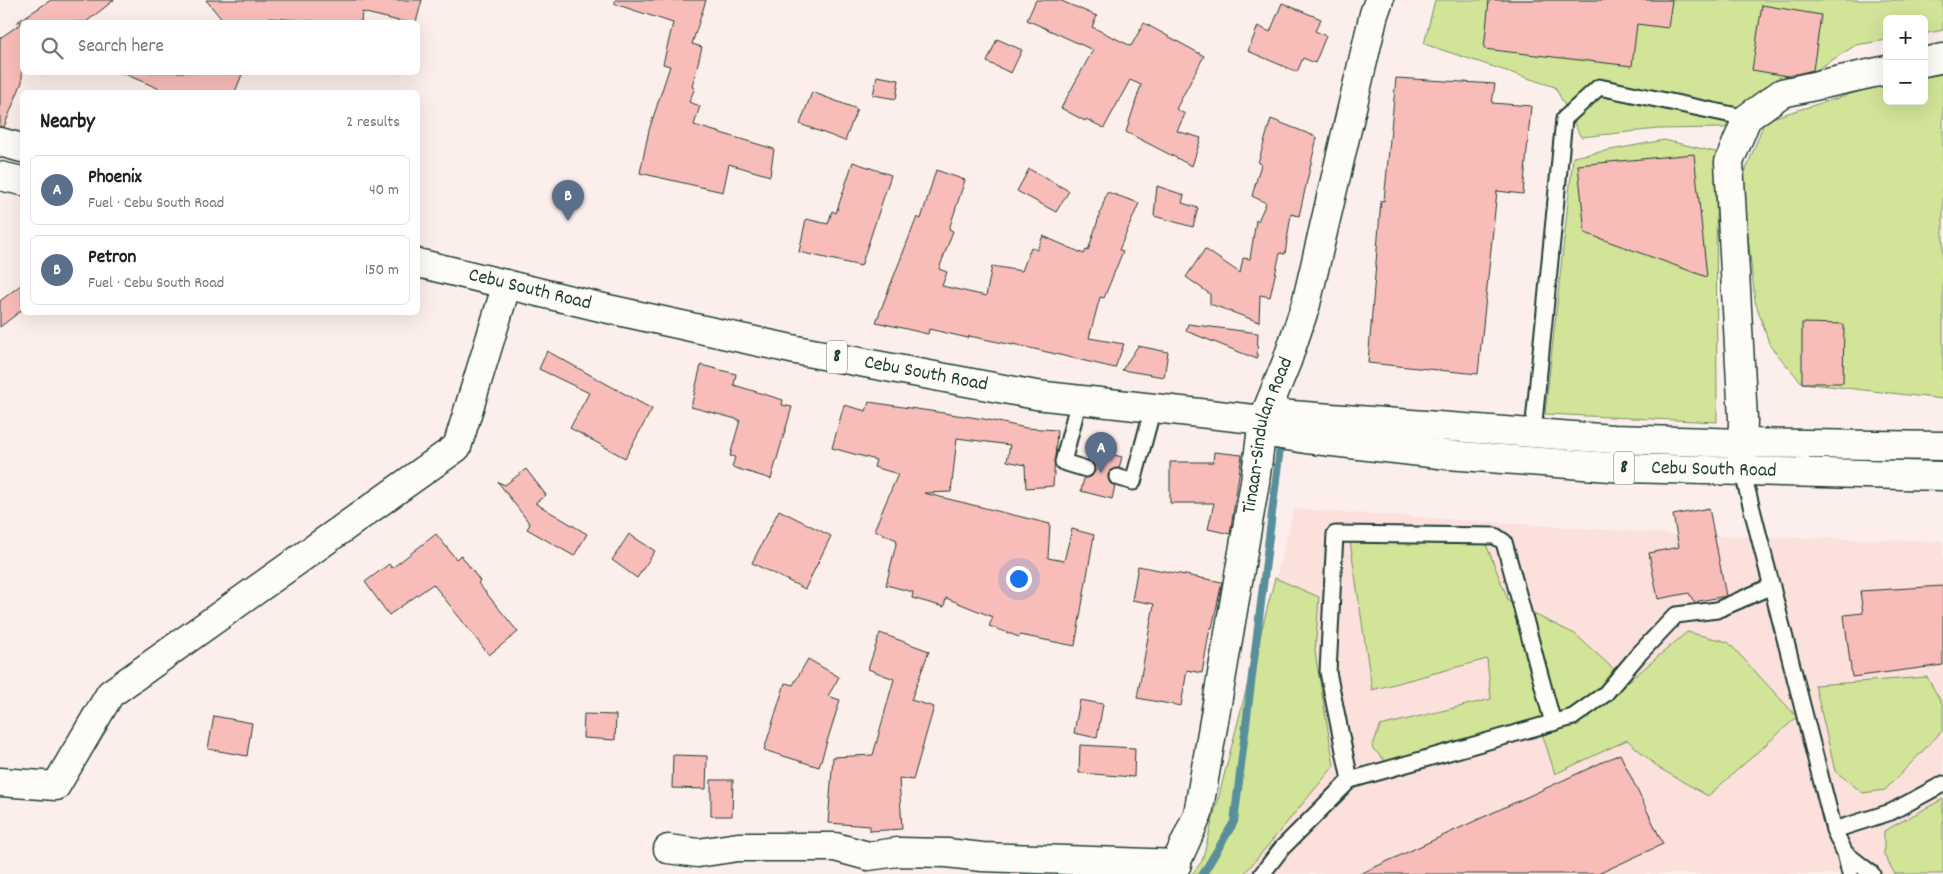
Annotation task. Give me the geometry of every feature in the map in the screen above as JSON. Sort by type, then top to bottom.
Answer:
[{"type":"main road","name":"Tinaan-Sindulan Road","points":[[1174,869],[1198,814],[1255,482],[1287,361],[1306,304],[1374,14],[1379,0]]},
{"type":"main road","points":[[1928,61],[1943,58]]},
{"type":"main road","points":[[1742,470],[1743,443],[1729,162],[1747,118],[1782,93],[1883,71]]},
{"type":"main road","points":[[0,142],[20,147]]},
{"type":"main road","points":[[0,176],[20,180]]},
{"type":"main road","name":"Cebu South Road","points":[[420,263],[604,308],[796,350],[1036,394],[1272,423]]},
{"type":"main road","points":[[0,782],[56,786],[110,694],[458,447],[507,284]]},
{"type":"main road","name":"8","points":[[1272,423],[1307,428]]},
{"type":"main road","name":"Cebu South Road","points":[[1307,428],[1533,432],[1614,439],[1743,443],[1943,446]]},
{"type":"main road","name":"Cebu South Road","points":[[1307,428],[1448,455],[1544,463],[1624,468],[1943,476]]},
{"type":"main road","points":[[668,849],[698,853],[738,847],[835,847],[868,856],[898,852],[948,853],[982,857],[1174,869]]},
{"type":"lane","points":[[1533,432],[1564,119],[1598,87],[1747,118]]},
{"type":"lane","points":[[1079,400],[1063,462],[1086,469]]},
{"type":"lane","points":[[1117,478],[1133,482],[1153,408]]},
{"type":"lane","points":[[1742,470],[1834,830],[1845,853],[1850,874]]},
{"type":"lane","points":[[1350,780],[1328,672],[1335,534],[1495,536],[1504,542],[1553,723]]},
{"type":"lane","points":[[1262,874],[1282,848],[1350,780],[1573,717],[1605,694],[1639,654],[1676,616],[1717,610],[1772,586]]},
{"type":"lane","points":[[1834,830],[1891,812],[1943,784]]},
{"type":"lane","points":[[1845,853],[1872,874]]},
{"type":"shaded area","points":[[1294,509],[1686,535],[1943,541],[1943,874],[1199,874]]},
{"type":"green space","points":[[1435,0],[1943,0],[1943,30],[1928,33],[1928,15],[1883,15],[1883,41],[1856,45],[1724,128],[1658,129],[1581,137],[1555,87],[1424,44]]},
{"type":"green space","points":[[1943,74],[1943,399],[1802,383],[1770,346],[1755,301],[1742,180],[1765,120],[1883,84],[1883,105],[1928,105],[1928,76]]},
{"type":"green space","points":[[1664,140],[1716,152],[1717,422],[1545,414],[1573,157]]},
{"type":"green space","points":[[1350,541],[1486,544],[1509,602],[1575,634],[1628,682],[1687,632],[1728,642],[1797,717],[1708,796],[1659,768],[1627,740],[1555,774],[1538,720],[1400,775],[1372,748],[1380,726],[1491,699],[1487,659],[1372,690]]},
{"type":"green space","points":[[1275,578],[1319,597],[1315,652],[1334,766],[1244,874],[1192,874],[1202,861]]},
{"type":"green space","points":[[1927,677],[1943,705],[1943,730],[1885,790],[1863,793],[1835,771],[1815,685]]},
{"type":"green space","points":[[1943,799],[1943,874],[1895,874],[1884,855],[1884,831]]},
{"type":"building","points":[[51,0],[114,0],[89,20],[20,20]]},
{"type":"building","points":[[206,0],[422,0],[417,20],[395,20],[362,12],[361,20],[269,18],[268,20],[222,20]]},
{"type":"building","points":[[615,0],[706,0],[692,44],[702,47],[692,87],[695,88],[689,102],[700,106],[694,125],[774,149],[770,176],[729,164],[723,192],[640,173],[649,130],[670,66],[663,64],[673,23],[615,4]]},
{"type":"building","points":[[1036,0],[1059,0],[1097,16],[1092,27],[1131,46],[1144,23],[1204,56],[1176,109],[1185,114],[1177,131],[1201,138],[1192,166],[1126,132],[1141,85],[1130,80],[1104,128],[1086,119],[1085,121],[1061,108],[1093,50],[1027,20]]},
{"type":"building","points":[[1489,0],[1672,0],[1668,28],[1637,24],[1632,66],[1484,49]]},
{"type":"building","points":[[1282,3],[1321,19],[1315,31],[1326,36],[1315,63],[1303,58],[1297,72],[1248,51],[1258,26],[1270,32]]},
{"type":"building","points":[[1762,5],[1821,15],[1813,70],[1788,76],[1752,70]]},
{"type":"building","points":[[20,24],[20,75],[22,75],[22,82],[4,127],[0,127],[0,38]]},
{"type":"building","points":[[997,39],[1022,50],[1011,73],[987,62]]},
{"type":"building","points":[[127,75],[242,75],[236,90],[162,90]]},
{"type":"building","points":[[877,76],[899,80],[896,99],[873,95]]},
{"type":"building","points":[[1396,78],[1495,84],[1492,103],[1531,106],[1523,194],[1497,191],[1478,374],[1368,363],[1381,200],[1384,201]]},
{"type":"building","points":[[812,92],[857,109],[845,141],[800,124]]},
{"type":"building","points":[[1271,119],[1317,137],[1299,216],[1291,214],[1285,254],[1280,253],[1270,297],[1260,295],[1259,322],[1210,304],[1210,294],[1186,277],[1205,249],[1240,273],[1243,258],[1250,259],[1256,220],[1258,221],[1266,203],[1252,196],[1261,164],[1258,163]]},
{"type":"building","points":[[1694,154],[1707,277],[1585,233],[1578,165]]},
{"type":"building","points":[[853,162],[891,175],[861,266],[799,252],[806,219],[828,224],[832,211],[836,213]]},
{"type":"building","points":[[1029,169],[1069,191],[1056,212],[1017,191]]},
{"type":"building","points":[[936,170],[965,180],[949,229],[953,231],[939,269],[947,272],[942,286],[986,296],[992,266],[1022,271],[1031,247],[1037,250],[1043,236],[1084,254],[1086,250],[1088,251],[1107,192],[1139,203],[1119,250],[1123,251],[1104,298],[1100,297],[1089,338],[1124,344],[1115,368],[1013,344],[969,336],[968,338],[929,329],[928,334],[876,322],[917,217],[921,219]]},
{"type":"building","points":[[1157,186],[1184,195],[1182,203],[1198,208],[1193,227],[1154,216]]},
{"type":"building","points":[[20,286],[20,312],[0,327],[0,301]]},
{"type":"building","points":[[1802,323],[1844,324],[1843,383],[1802,383]]},
{"type":"building","points":[[1188,324],[1258,333],[1257,359],[1186,331]]},
{"type":"building","points":[[1138,346],[1168,352],[1164,377],[1122,370]]},
{"type":"building","points":[[547,351],[652,409],[625,458],[570,428],[589,393],[539,369]]},
{"type":"building","points":[[701,365],[736,374],[734,385],[783,400],[782,405],[792,407],[771,479],[732,467],[735,457],[730,456],[740,420],[691,407]]},
{"type":"building","points":[[869,402],[984,419],[1026,428],[1057,430],[1053,486],[1026,488],[1025,465],[1007,461],[1010,445],[957,438],[951,492],[924,493],[1050,524],[1048,558],[1064,561],[1072,529],[1094,535],[1075,646],[1020,635],[1019,637],[989,626],[993,617],[946,598],[944,607],[912,598],[913,592],[886,585],[897,540],[874,530],[898,474],[874,467],[876,460],[832,448],[844,405],[866,411]]},
{"type":"building","points":[[1091,449],[1122,457],[1119,468],[1111,470],[1108,475],[1110,483],[1115,486],[1112,499],[1081,491],[1084,478],[1092,476],[1095,471],[1093,463],[1088,460]]},
{"type":"building","points":[[1214,452],[1242,455],[1230,534],[1208,529],[1214,503],[1170,503],[1170,462],[1213,462]]},
{"type":"building","points":[[526,469],[546,495],[535,503],[587,534],[574,556],[527,529],[530,524],[498,482],[505,485]]},
{"type":"building","points":[[1709,508],[1726,596],[1694,602],[1689,593],[1658,599],[1649,553],[1679,547],[1673,515]]},
{"type":"building","points":[[779,510],[831,536],[805,589],[752,563]]},
{"type":"building","points":[[436,534],[456,559],[461,555],[480,581],[478,583],[518,632],[489,655],[433,584],[389,615],[365,582],[389,564],[392,568]]},
{"type":"building","points":[[629,534],[655,551],[637,578],[612,560]]},
{"type":"building","points":[[1138,566],[1222,582],[1212,628],[1210,628],[1202,673],[1187,670],[1181,706],[1137,698],[1154,604],[1132,600]]},
{"type":"building","points":[[1943,586],[1943,665],[1852,677],[1844,615],[1863,613],[1860,591]]},
{"type":"building","points":[[880,633],[929,651],[911,700],[934,707],[913,780],[899,778],[902,829],[870,831],[870,826],[828,823],[833,757],[873,755],[894,679],[868,669]]},
{"type":"building","points":[[808,659],[839,677],[828,696],[840,700],[819,767],[764,750],[785,683],[793,685]]},
{"type":"building","points":[[1080,700],[1103,704],[1097,738],[1074,733]]},
{"type":"building","points":[[584,714],[616,715],[615,740],[583,738]]},
{"type":"building","points":[[214,716],[252,723],[247,756],[208,749]]},
{"type":"building","points":[[1080,745],[1135,748],[1134,777],[1079,773]]},
{"type":"building","points":[[1620,754],[1663,844],[1598,874],[1360,874]]},
{"type":"building","points":[[673,755],[707,756],[706,789],[672,788]]},
{"type":"building","points":[[711,780],[733,780],[732,816],[711,816]]},
{"type":"waterway","points":[[1203,874],[1234,822],[1281,440]]},
{"type":"place","name":"Petron","points":[[568,221]]},
{"type":"place","name":"Phoenix","points":[[1101,473]]}]
